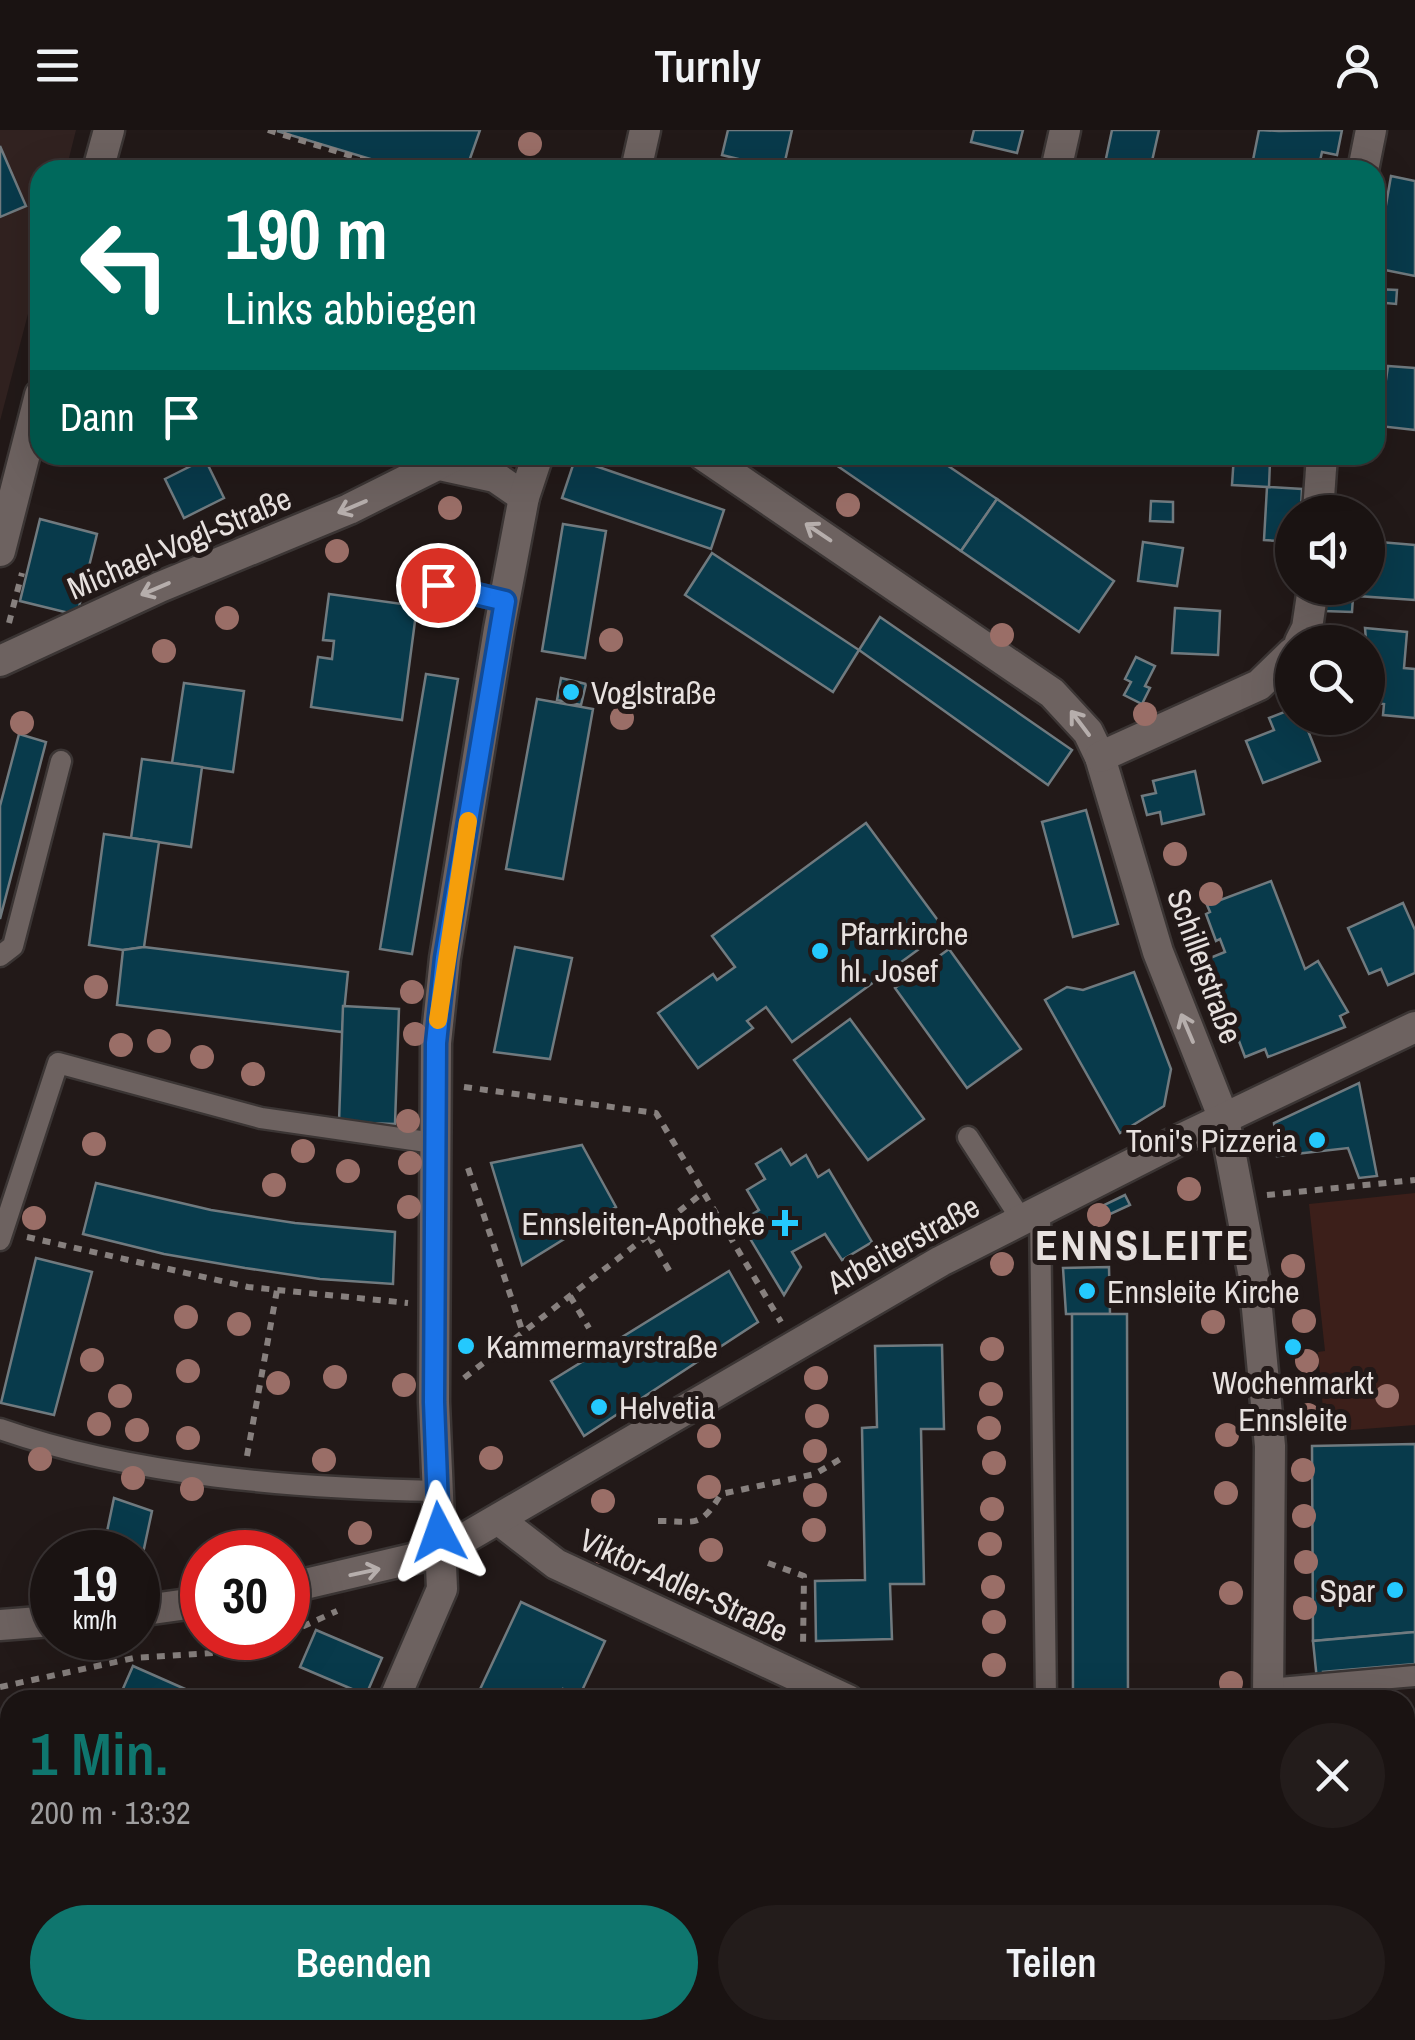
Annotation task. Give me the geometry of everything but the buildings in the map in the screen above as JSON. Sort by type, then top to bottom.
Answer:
[{"type":"street","points":[[101,160],[109,130]]},
{"type":"street","points":[[638,160],[645,130]]},
{"type":"street","points":[[1058,160],[1065,130]]},
{"type":"street","points":[[1365,160],[1371,130]]},
{"type":"street","points":[[0,551],[30,434]]},
{"type":"street","name":"Michael-Vogl-Straße","points":[[0,661],[90,617],[349,509],[438,465]]},
{"type":"street","name":"Michael-Vogl-Straße","points":[[462,465],[495,477],[524,498]]},
{"type":"street","points":[[399,1690],[442,1589],[434,1402],[434,1142],[451,1085],[445,958],[505,601],[524,498],[535,465]]},
{"type":"street","name":"Schillerstraße","points":[[718,465],[1052,693],[1088,732],[1100,757],[1158,952],[1224,1119],[1240,1198],[1263,1351],[1270,1446],[1268,1690]]},
{"type":"street","points":[[1319,495],[1321,465]]},
{"type":"street","points":[[1100,757],[1259,685],[1275,669]]},
{"type":"street","name":"Arbeiterstraße","points":[[310,1583],[441,1552],[795,1344],[1031,1214],[1415,1028]]},
{"type":"street","name":"Viktor-Adler-Straße","points":[[498,1520],[556,1564],[825,1690]]},
{"type":"street","points":[[0,1625],[30,1622]]},
{"type":"lane","points":[[438,585],[505,601]]},
{"type":"lane","points":[[0,956],[13,946],[61,761]]},
{"type":"lane","points":[[2,1236],[58,1063],[261,1118],[434,1142]]},
{"type":"lane","points":[[968,1136],[1031,1214],[1046,1690]]},
{"type":"lane","points":[[0,1429],[50,1446],[242,1481],[436,1491]]},
{"type":"lane","points":[[1345,1690],[1415,1676]]},
{"type":"path","points":[[268,130],[364,160]]},
{"type":"path","points":[[451,1085],[464,1106]]},
{"type":"path","points":[[451,1085],[656,1112],[795,1344]]},
{"type":"path","points":[[467,1163],[522,1333]]},
{"type":"path","points":[[1240,1198],[1415,1180]]},
{"type":"path","points":[[434,1402],[704,1192]]},
{"type":"path","points":[[2,1236],[248,1287],[434,1305]]},
{"type":"path","points":[[649,1236],[673,1276]]},
{"type":"path","points":[[242,1481],[277,1290]]},
{"type":"path","points":[[570,1296],[589,1328]]},
{"type":"path","points":[[658,1521],[698,1521],[708,1516],[721,1494],[815,1474],[842,1458]]},
{"type":"path","points":[[768,1563],[804,1576],[802,1680]]},
{"type":"path","points":[[0,1687],[134,1658],[180,1655]]},
{"type":"shaded area","points":[[0,130],[76,130],[68,160],[30,160],[30,306],[0,421]]},
{"type":"shaded area","points":[[1415,1193],[1415,1425],[1325,1432],[1318,1352],[1325,1351],[1309,1204]]},
{"type":"slow traffic","points":[[438,1020],[468,821]]},
{"type":"place","name":"Voglstraße","points":[[571,692]]},
{"type":"place","name":"Pfarrkirche hl. Josef","points":[[820,951]]},
{"type":"place","name":"Toni's Pizzeria","points":[[1317,1140]]},
{"type":"place","name":"Ennsleiten-Apotheke","points":[[785,1223]]},
{"type":"place","name":"Ennsleite Kirche","points":[[1087,1291]]},
{"type":"place","name":"Kammermayrstraße","points":[[466,1346]]},
{"type":"place","name":"Wochenmarkt Ennsleite","points":[[1293,1347]]},
{"type":"place","name":"Helvetia","points":[[599,1407]]},
{"type":"place","name":"Spar","points":[[1395,1590]]},
{"type":"district","name":"ENNSLEITE","points":[[1143,1245]]},
{"type":"route","points":[[438,585],[505,601],[445,958],[436,1043],[434,1402],[439,1532]]}]
